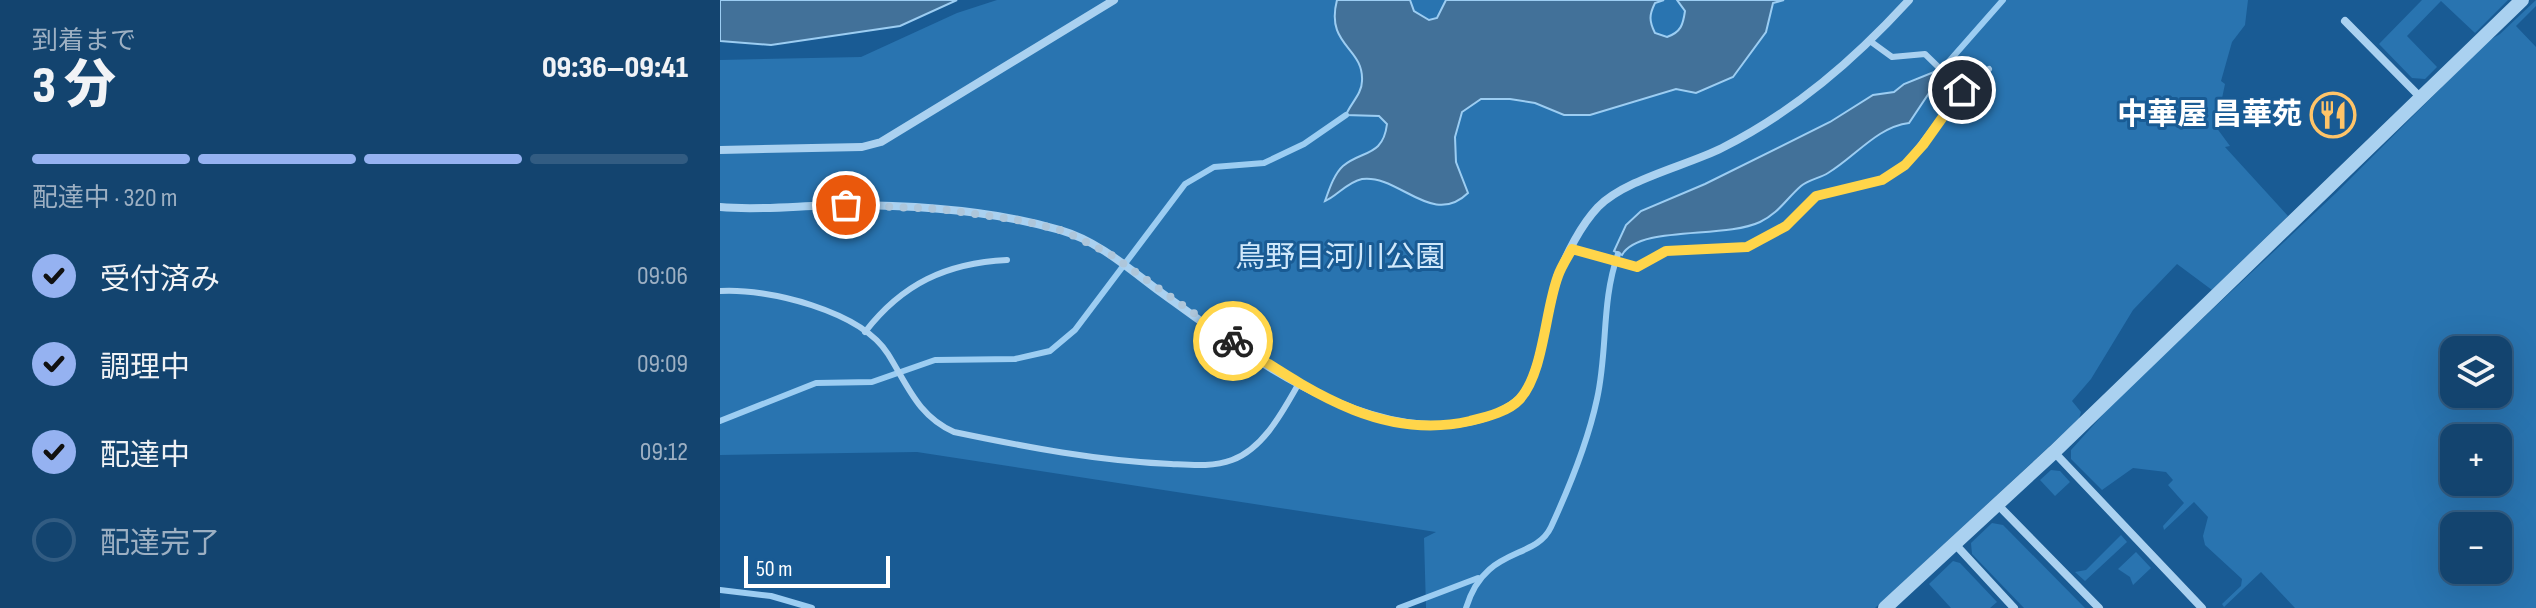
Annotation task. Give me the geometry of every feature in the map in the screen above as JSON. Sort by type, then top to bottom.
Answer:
[{"type":"street","points":[[720,150],[862,147],[881,142],[1114,0]]},
{"type":"street","points":[[720,207],[846,205],[940,209],[1051,228],[1110,254],[1199,320],[1345,409],[1391,422],[1456,424],[1492,415],[1519,399],[1532,374],[1558,276],[1598,207],[1622,190],[1718,150],[1768,124],[1821,86],[1909,0]]},
{"type":"street","points":[[1885,608],[2054,452],[2522,0]]},
{"type":"street","points":[[2345,21],[2422,99]]},
{"type":"street","points":[[2054,452],[2202,608]]},
{"type":"street","points":[[1998,505],[2099,608]]},
{"type":"street","points":[[1955,544],[2014,608]]},
{"type":"lane","points":[[1870,41],[1892,57],[1925,54],[1962,90]]},
{"type":"lane","points":[[1572,249],[1637,267],[1666,251],[1747,247],[1786,226],[1816,196],[1882,180],[1905,165],[1962,90],[1989,69]]},
{"type":"lane","points":[[865,332],[896,297],[913,284],[964,265],[1007,260]]},
{"type":"lane","points":[[720,291],[799,301],[865,332],[891,360],[925,415],[954,432],[1080,457],[1210,465],[1233,460],[1250,450],[1271,428],[1299,383]]},
{"type":"green space","name":"鳥野目河川公園","points":[[997,0],[2248,0],[2245,25],[2232,42],[2221,81],[2225,84],[2216,127],[2230,146],[2225,147],[2288,216],[2212,290],[2177,264],[2133,310],[2091,379],[2072,401],[2081,412],[2079,419],[1875,608],[1426,608],[1424,538],[1436,532],[917,452],[720,455],[720,60],[861,57],[957,13]]},
{"type":"green space","points":[[2422,0],[2508,0],[2475,33],[2441,1],[2407,36],[2437,67],[2425,79],[2412,78],[2379,44]]},
{"type":"green space","points":[[2536,0],[2536,6],[2516,26],[2536,47],[2536,608],[2295,608],[2261,572],[2224,607],[2222,604],[2241,586],[2242,579],[2205,545],[2203,536],[2208,517],[2194,502],[2164,530],[2163,526],[2184,503],[2168,485],[2173,480],[2166,472],[2133,468],[2102,490],[2071,459],[2071,450],[2116,400],[2336,193],[2488,41],[2500,34]]},
{"type":"green space","points":[[2051,470],[2060,471],[2070,482],[2055,496],[2040,480]]},
{"type":"green space","points":[[1992,523],[2003,525],[2085,608],[2024,608],[1972,554],[1971,543]]},
{"type":"green space","points":[[2121,535],[2127,542],[2085,581],[2075,572],[2086,570]]},
{"type":"green space","points":[[2136,552],[2151,568],[2133,585],[2130,577],[2118,569]]},
{"type":"green space","points":[[1953,561],[1960,563],[1997,602],[1990,608],[1951,608],[1929,584]]},
{"type":"shaded area","points":[[720,0],[957,0],[900,26],[771,45],[720,41]]},
{"type":"shaded area","points":[[1337,0],[1410,0],[1414,11],[1429,20],[1437,18],[1446,0],[1664,0],[1655,3],[1650,18],[1655,33],[1667,37],[1678,30],[1683,20],[1685,11],[1677,0],[1784,0],[1773,3],[1766,32],[1733,77],[1696,93],[1676,89],[1590,115],[1564,115],[1535,103],[1510,99],[1481,99],[1462,112],[1455,137],[1456,162],[1468,193],[1455,202],[1441,205],[1428,203],[1389,184],[1362,179],[1325,201],[1340,169],[1376,148],[1385,135],[1387,124],[1379,116],[1346,115],[1362,81],[1357,60],[1336,27]]},
{"type":"shaded area","points":[[1934,72],[1939,78],[1909,123],[1887,130],[1828,173],[1804,184],[1760,222],[1726,230],[1646,240],[1631,246],[1622,255],[1614,251],[1626,225],[1641,211],[1705,184],[1830,122],[1873,95],[1894,92],[1904,84]]},
{"type":"waterway","points":[[1937,75],[2003,0]]},
{"type":"waterway","points":[[720,421],[816,383],[872,382],[935,360],[1015,359],[1050,351],[1075,330],[1185,184],[1214,167],[1264,163],[1304,144],[1346,115]]},
{"type":"waterway","points":[[1466,608],[1474,588],[1485,574],[1544,538],[1565,496],[1597,399],[1609,290],[1618,254]]},
{"type":"waterway","points":[[1399,608],[1478,578]]},
{"type":"waterway","points":[[720,590],[771,596],[812,608]]},
{"type":"way so far","points":[[846,205],[940,209],[1024,221],[1064,231],[1110,254],[1199,320],[1233,341]]},
{"type":"place","name":"中華屋 昌華苑","points":[[2333,115]]},
{"type":"route","points":[[1233,341],[1345,409],[1391,422],[1423,426],[1456,424],[1492,415],[1519,399],[1532,374],[1558,276],[1572,249],[1637,267],[1653,261],[1666,251],[1747,247],[1786,226],[1816,196],[1838,188],[1882,180],[1905,165],[1962,90]]}]
